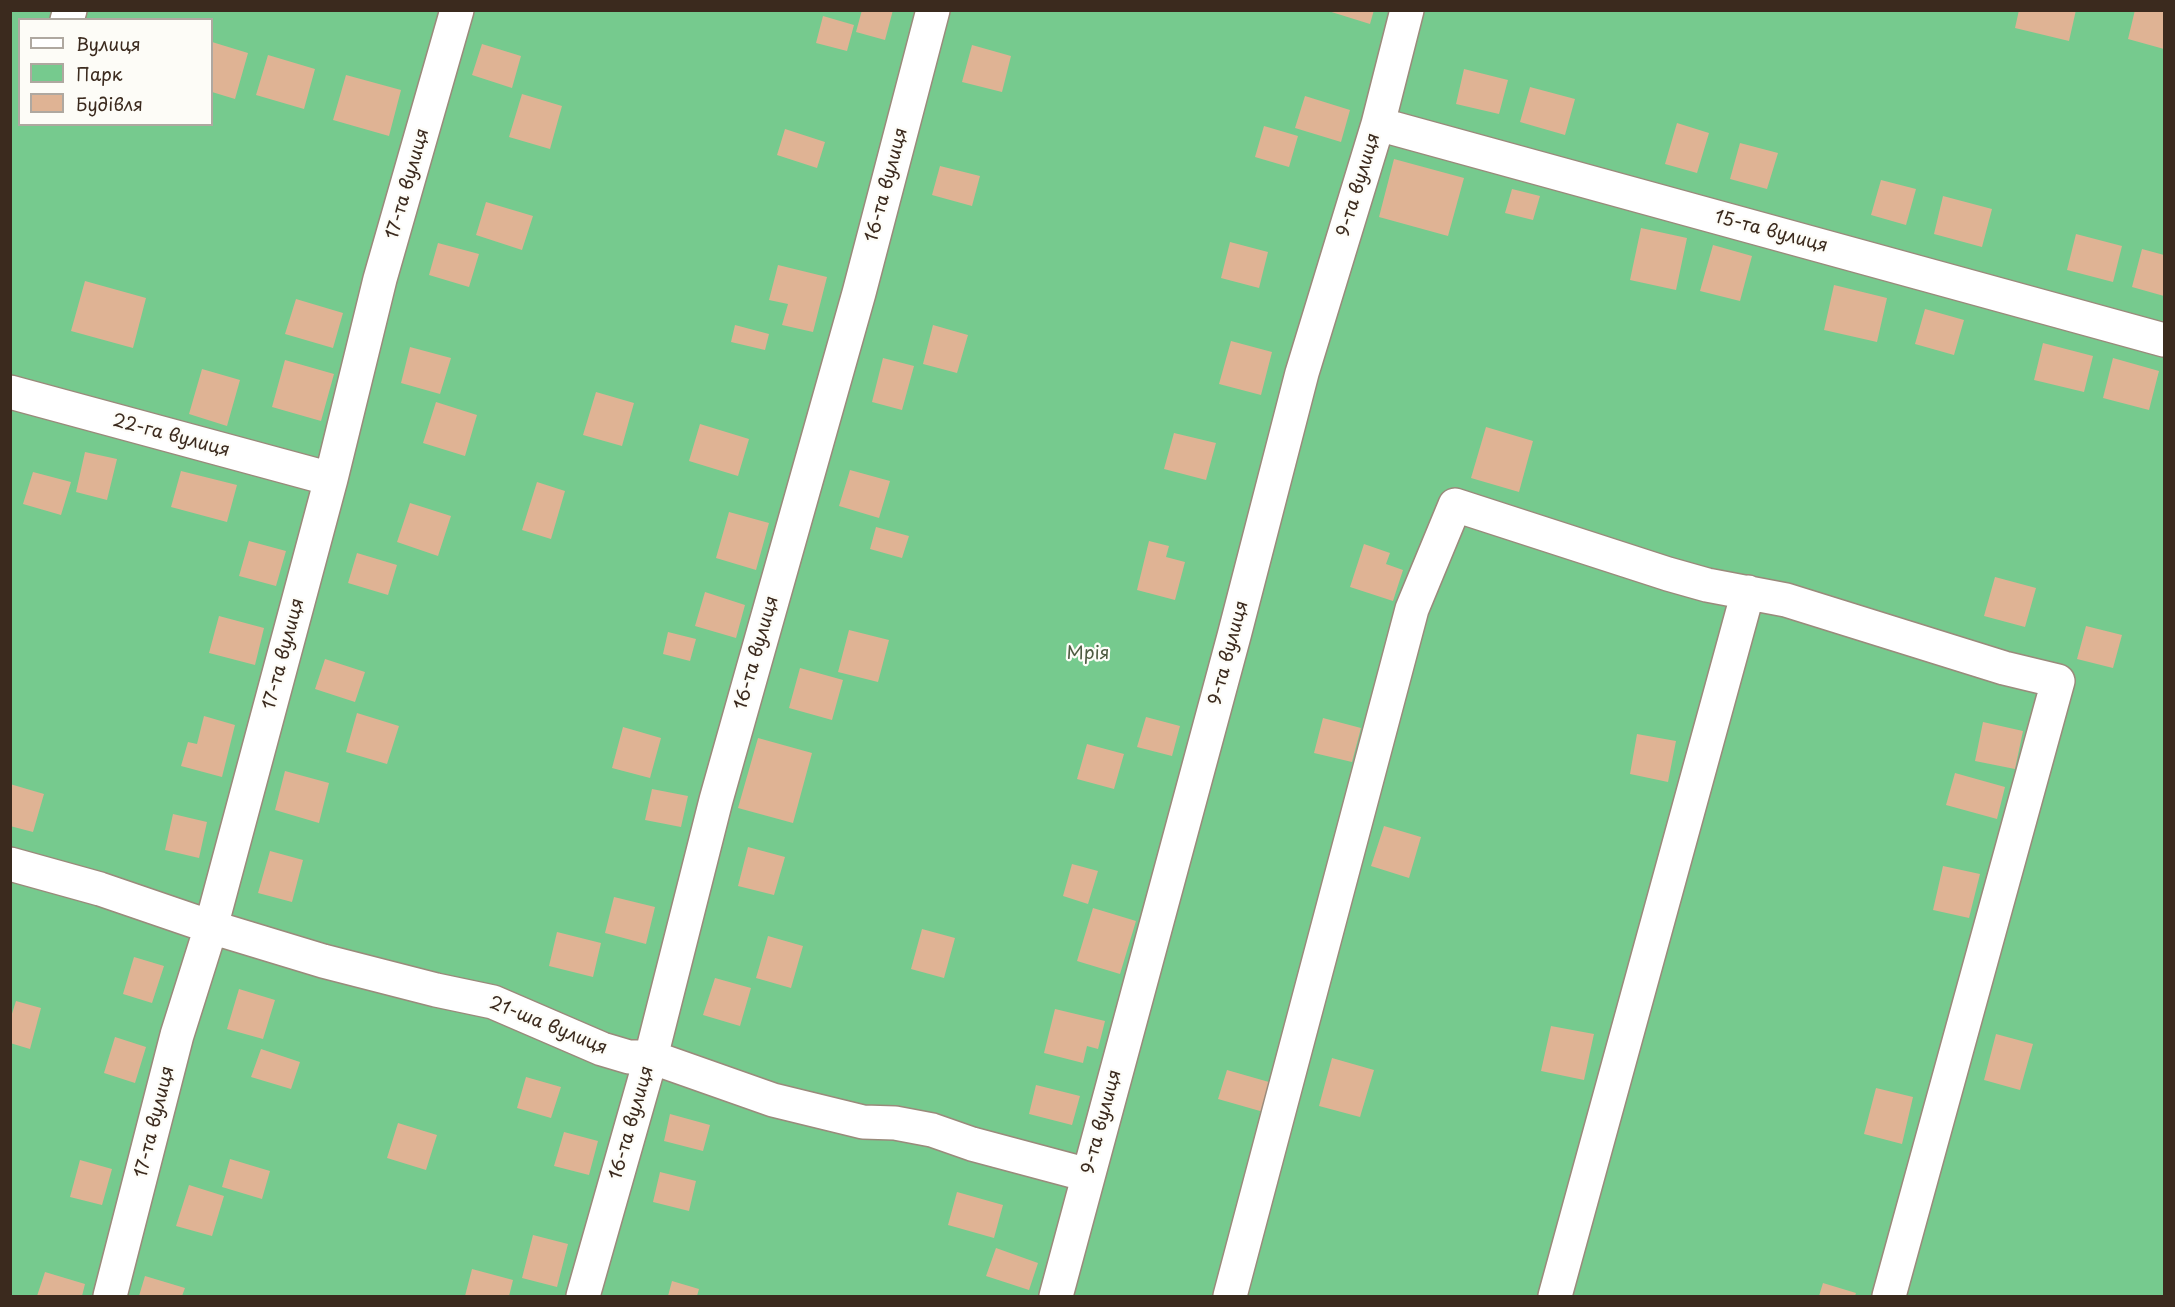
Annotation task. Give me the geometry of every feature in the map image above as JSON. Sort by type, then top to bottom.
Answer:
[{"type":"street","name":"17-та вулиця","points":[[110,1296],[177,1035],[211,927],[331,479],[380,279],[457,10]]},
{"type":"street","name":"16-та вулиця","points":[[583,1296],[651,1057],[716,800],[859,292],[933,10]]},
{"type":"street","name":"9-та вулиця","points":[[1056,1296],[1231,648],[1302,373],[1378,124],[1407,10]]},
{"type":"street","name":"15-та вулиця","points":[[1378,124],[2164,340]]},
{"type":"street","name":"22-га вулиця","points":[[10,392],[331,479]]},
{"type":"street","points":[[1230,1296],[1413,609],[1455,505],[1668,574],[1707,585],[1786,600],[2004,668],[2058,681],[1888,1296]]},
{"type":"street","points":[[1555,1296],[1748,592]]},
{"type":"street","name":"21-ша вулиця","points":[[10,864],[100,889],[211,927],[323,961],[493,1002],[602,1049],[629,1057],[651,1057],[773,1100],[833,1116],[932,1130],[972,1144],[1088,1175]]},
{"type":"green space","name":"Мрія","points":[[11,11],[2164,11],[2164,1296],[11,1296]]},
{"type":"building","points":[[862,10],[893,10],[885,40],[856,32]]},
{"type":"building","points":[[1325,10],[1374,10],[1370,24]]},
{"type":"building","points":[[2019,10],[2076,10],[2069,41],[2015,28]]},
{"type":"building","points":[[2135,10],[2164,10],[2164,49],[2128,39]]},
{"type":"building","points":[[823,16],[854,25],[847,51],[816,43]]},
{"type":"building","points":[[213,42],[248,53],[235,99],[213,92]]},
{"type":"building","points":[[482,44],[521,56],[512,88],[472,75]]},
{"type":"building","points":[[972,45],[1011,56],[1002,92],[962,82]]},
{"type":"building","points":[[268,55],[315,69],[304,109],[256,95]]},
{"type":"building","points":[[1464,69],[1508,80],[1499,114],[1456,104]]},
{"type":"building","points":[[346,75],[401,90],[389,136],[333,120]]},
{"type":"building","points":[[1530,87],[1575,99],[1565,135],[1520,122]]},
{"type":"building","points":[[522,94],[562,106],[550,149],[509,137]]},
{"type":"building","points":[[1305,96],[1350,110],[1341,142],[1295,128]]},
{"type":"building","points":[[1677,123],[1709,133],[1697,173],[1665,164]]},
{"type":"building","points":[[1264,126],[1298,136],[1289,167],[1255,157]]},
{"type":"building","points":[[785,129],[825,142],[817,168],[777,155]]},
{"type":"building","points":[[1740,143],[1778,153],[1767,189],[1730,179]]},
{"type":"building","points":[[1394,159],[1464,178],[1448,236],[1379,217]]},
{"type":"building","points":[[940,166],[980,176],[972,206],[932,195]]},
{"type":"building","points":[[1881,180],[1916,189],[1906,225],[1871,215]]},
{"type":"building","points":[[1512,189],[1540,196],[1533,220],[1505,213]]},
{"type":"building","points":[[1943,196],[1992,209],[1982,247],[1934,234]]},
{"type":"building","points":[[486,202],[533,216],[522,250],[476,235]]},
{"type":"building","points":[[1641,228],[1687,238],[1676,290],[1630,280]]},
{"type":"building","points":[[2076,234],[2122,246],[2113,282],[2067,270]]},
{"type":"building","points":[[1230,242],[1268,252],[1259,288],[1221,278]]},
{"type":"building","points":[[438,243],[479,254],[469,287],[429,275]]},
{"type":"building","points":[[1713,245],[1752,256],[1740,301],[1700,291]]},
{"type":"building","points":[[2142,249],[2164,255],[2164,296],[2132,287]]},
{"type":"building","points":[[778,265],[827,277],[813,332],[782,325],[788,304],[769,300]]},
{"type":"building","points":[[85,281],[146,298],[133,348],[71,331]]},
{"type":"building","points":[[1834,285],[1887,298],[1877,342],[1824,330]]},
{"type":"building","points":[[296,299],[343,313],[333,348],[285,334]]},
{"type":"building","points":[[1925,309],[1964,320],[1954,355],[1915,344]]},
{"type":"building","points":[[735,325],[769,334],[765,350],[731,342]]},
{"type":"building","points":[[933,325],[968,335],[957,373],[923,364]]},
{"type":"building","points":[[1231,341],[1272,352],[1261,395],[1219,384]]},
{"type":"building","points":[[2043,343],[2093,356],[2084,392],[2034,380]]},
{"type":"building","points":[[410,347],[451,358],[440,394],[401,383]]},
{"type":"building","points":[[883,358],[914,366],[902,410],[872,402]]},
{"type":"building","points":[[2113,358],[2159,371],[2149,410],[2103,398]]},
{"type":"building","points":[[285,360],[334,374],[321,421],[272,407]]},
{"type":"building","points":[[202,369],[240,380],[227,426],[189,414]]},
{"type":"building","points":[[596,392],[634,403],[622,446],[583,435]]},
{"type":"building","points":[[436,402],[477,415],[465,456],[423,443]]},
{"type":"building","points":[[700,424],[749,439],[738,476],[689,461]]},
{"type":"building","points":[[1486,427],[1533,441],[1519,492],[1471,478]]},
{"type":"building","points":[[1174,433],[1216,443],[1206,480],[1164,469]]},
{"type":"building","points":[[85,452],[117,459],[107,500],[76,492]]},
{"type":"building","points":[[850,470],[890,481],[879,518],[839,506]]},
{"type":"building","points":[[181,471],[237,485],[227,522],[171,507]]},
{"type":"building","points":[[33,472],[71,482],[61,515],[23,504]]},
{"type":"building","points":[[537,482],[565,491],[551,539],[522,530]]},
{"type":"building","points":[[410,503],[451,516],[438,556],[397,542]]},
{"type":"building","points":[[729,512],[769,523],[756,570],[716,558]]},
{"type":"building","points":[[876,527],[909,536],[902,558],[870,549]]},
{"type":"building","points":[[249,541],[286,551],[276,586],[239,576]]},
{"type":"building","points":[[1149,541],[1169,546],[1166,557],[1185,562],[1175,600],[1137,590]]},
{"type":"building","points":[[1364,544],[1390,553],[1386,564],[1403,570],[1393,601],[1350,587]]},
{"type":"building","points":[[357,553],[397,565],[388,595],[348,583]]},
{"type":"building","points":[[1995,577],[2036,588],[2025,627],[1984,616]]},
{"type":"building","points":[[705,592],[745,605],[736,638],[695,626]]},
{"type":"building","points":[[219,616],[264,628],[255,665],[209,653]]},
{"type":"building","points":[[2086,626],[2122,635],[2113,668],[2077,659]]},
{"type":"building","points":[[849,630],[889,640],[878,682],[838,672]]},
{"type":"building","points":[[668,632],[696,639],[690,661],[663,654]]},
{"type":"building","points":[[325,659],[365,672],[355,702],[315,689]]},
{"type":"building","points":[[800,668],[843,680],[832,720],[789,708]]},
{"type":"building","points":[[357,713],[399,726],[387,764],[346,752]]},
{"type":"building","points":[[204,716],[235,725],[222,777],[181,766],[188,742],[197,744]]},
{"type":"building","points":[[1146,717],[1180,726],[1172,756],[1137,747]]},
{"type":"building","points":[[1323,718],[1361,728],[1352,762],[1314,753]]},
{"type":"building","points":[[1983,722],[2023,731],[2015,769],[1975,761]]},
{"type":"building","points":[[623,727],[661,738],[650,778],[612,768]]},
{"type":"building","points":[[1637,734],[1676,741],[1668,782],[1630,774]]},
{"type":"building","points":[[758,738],[812,753],[793,823],[738,808]]},
{"type":"building","points":[[1087,744],[1124,754],[1114,789],[1077,779]]},
{"type":"building","points":[[285,771],[329,783],[319,823],[275,810]]},
{"type":"building","points":[[1955,773],[2005,787],[1997,819],[1946,805]]},
{"type":"building","points":[[10,784],[44,794],[33,832],[10,826]]},
{"type":"building","points":[[652,789],[688,796],[681,827],[645,820]]},
{"type":"building","points":[[173,814],[207,822],[199,858],[165,850]]},
{"type":"building","points":[[1384,826],[1421,837],[1409,878],[1371,866]]},
{"type":"building","points":[[748,847],[785,857],[774,895],[738,886]]},
{"type":"building","points":[[270,851],[303,860],[292,902],[258,893]]},
{"type":"building","points":[[1072,864],[1098,871],[1088,904],[1063,896]]},
{"type":"building","points":[[1943,866],[1980,874],[1969,918],[1933,910]]},
{"type":"building","points":[[614,897],[655,907],[646,944],[605,933]]},
{"type":"building","points":[[1093,908],[1136,921],[1120,974],[1077,961]]},
{"type":"building","points":[[922,929],[955,938],[944,978],[911,969]]},
{"type":"building","points":[[557,932],[601,943],[593,977],[549,966]]},
{"type":"building","points":[[768,936],[803,946],[791,988],[756,978]]},
{"type":"building","points":[[134,957],[164,966],[152,1003],[123,994]]},
{"type":"building","points":[[715,978],[751,988],[740,1026],[703,1015]]},
{"type":"building","points":[[239,989],[275,1000],[263,1039],[227,1029]]},
{"type":"building","points":[[16,1001],[41,1008],[30,1049],[10,1043],[10,1020]]},
{"type":"building","points":[[1055,1009],[1105,1021],[1098,1049],[1087,1046],[1083,1063],[1044,1053]]},
{"type":"building","points":[[1551,1026],[1594,1034],[1584,1080],[1541,1071]]},
{"type":"building","points":[[1996,1034],[2033,1044],[2020,1090],[1984,1080]]},
{"type":"building","points":[[115,1037],[146,1047],[135,1083],[104,1073]]},
{"type":"building","points":[[261,1049],[300,1062],[291,1089],[251,1077]]},
{"type":"building","points":[[1332,1058],[1374,1070],[1360,1117],[1319,1106]]},
{"type":"building","points":[[1227,1070],[1276,1084],[1267,1113],[1218,1099]]},
{"type":"building","points":[[526,1077],[561,1087],[551,1118],[517,1108]]},
{"type":"building","points":[[1036,1085],[1080,1096],[1072,1125],[1029,1114]]},
{"type":"building","points":[[1876,1088],[1913,1097],[1902,1144],[1864,1134]]},
{"type":"building","points":[[670,1114],[710,1125],[703,1151],[664,1141]]},
{"type":"building","points":[[398,1123],[437,1135],[426,1170],[387,1158]]},
{"type":"building","points":[[564,1132],[598,1141],[589,1175],[554,1166]]},
{"type":"building","points":[[230,1159],[270,1171],[262,1199],[222,1187]]},
{"type":"building","points":[[80,1160],[112,1169],[102,1205],[70,1197]]},
{"type":"building","points":[[660,1172],[696,1181],[689,1211],[653,1202]]},
{"type":"building","points":[[189,1185],[224,1196],[212,1236],[176,1226]]},
{"type":"building","points":[[957,1192],[1003,1205],[994,1238],[948,1225]]},
{"type":"building","points":[[533,1235],[568,1244],[557,1287],[522,1278]]},
{"type":"building","points":[[996,1248],[1038,1263],[1029,1290],[986,1276]]},
{"type":"building","points":[[472,1269],[513,1280],[509,1296],[465,1296]]},
{"type":"building","points":[[45,1272],[85,1284],[82,1296],[37,1296]]},
{"type":"building","points":[[145,1276],[185,1288],[182,1296],[139,1296]]},
{"type":"building","points":[[672,1281],[699,1289],[697,1296],[668,1296]]},
{"type":"building","points":[[1823,1283],[1856,1293],[1855,1296],[1819,1296]]}]
